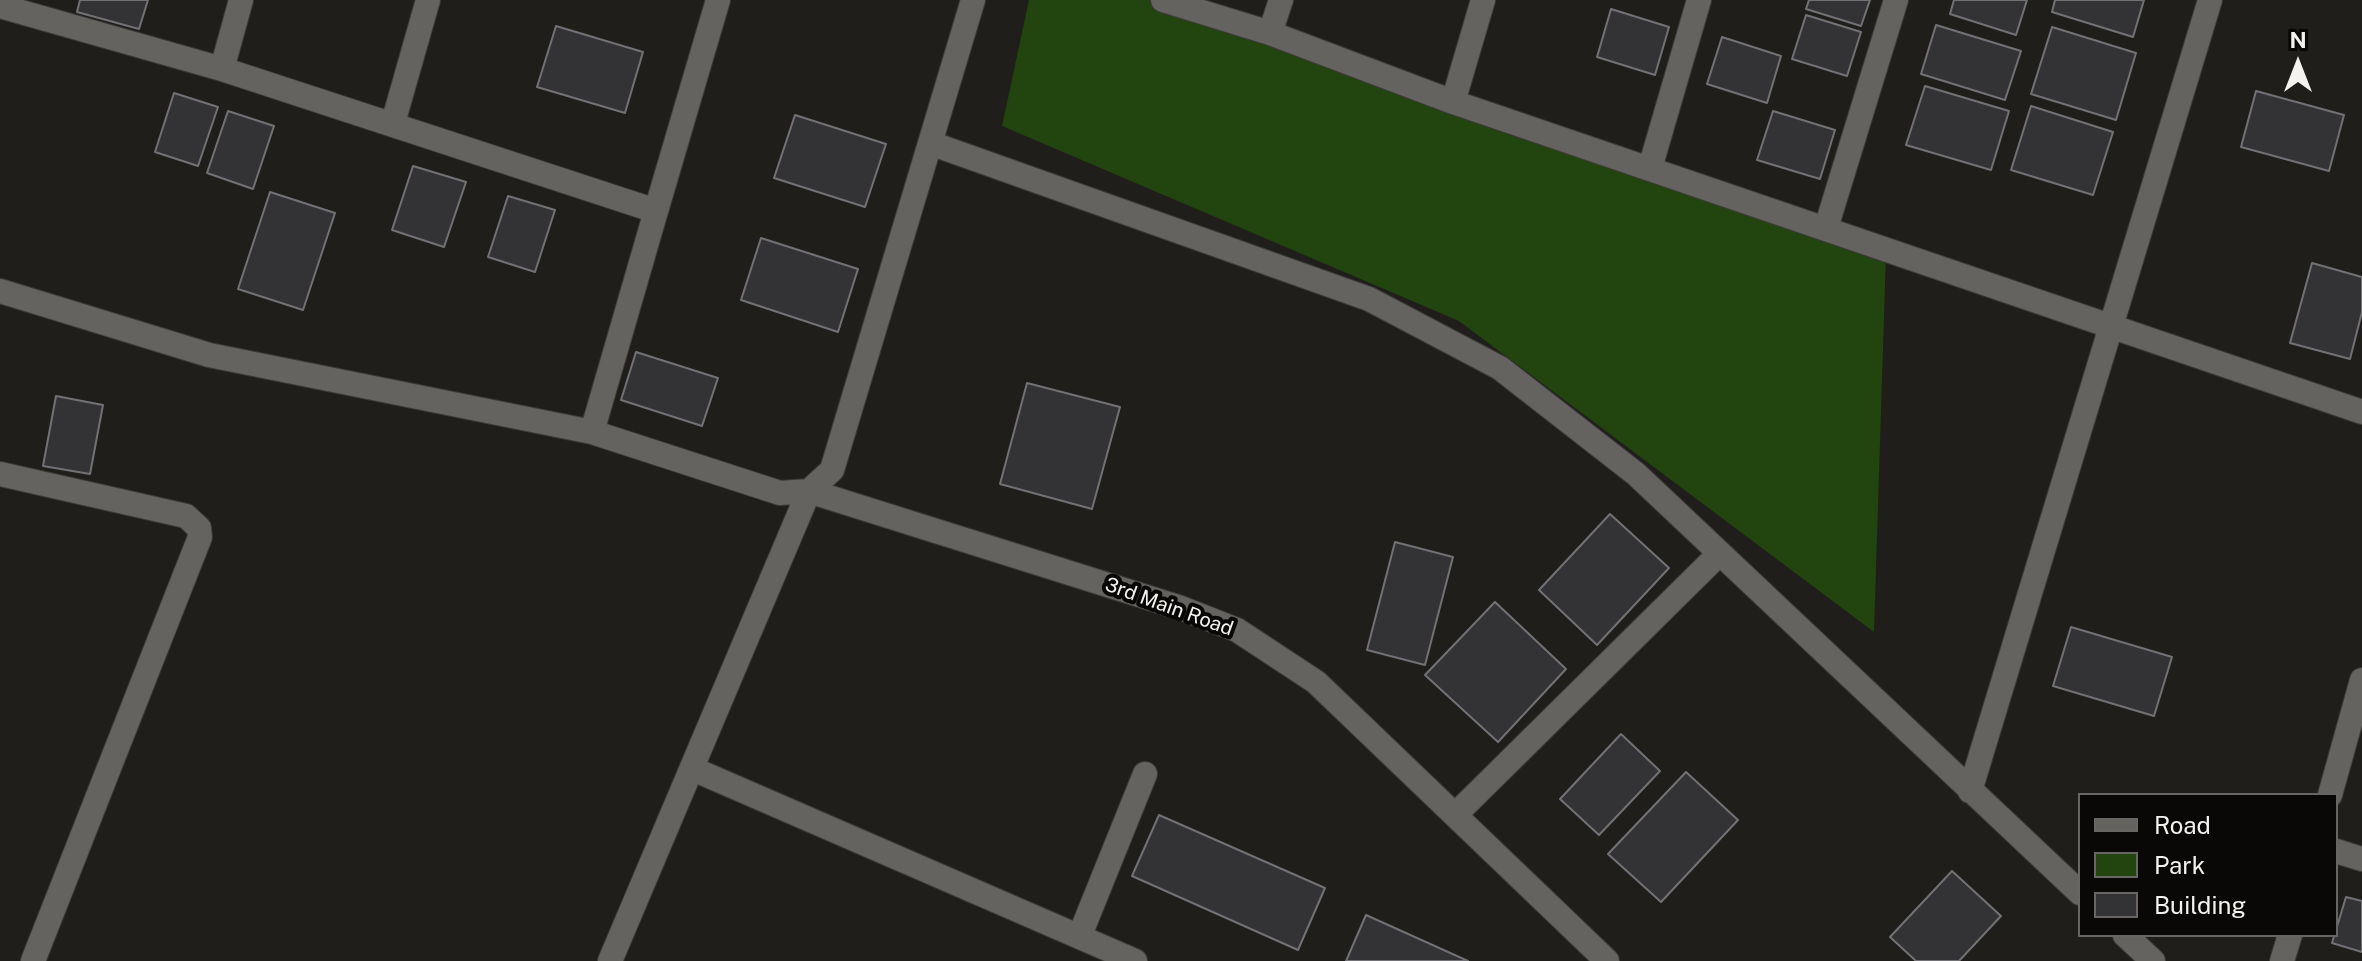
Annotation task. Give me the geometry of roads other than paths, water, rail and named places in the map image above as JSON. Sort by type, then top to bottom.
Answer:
[{"type":"street","points":[[222,69],[241,0]]},
{"type":"street","points":[[393,123],[428,0]]},
{"type":"street","points":[[592,432],[718,0]]},
{"type":"street","points":[[610,961],[809,491],[832,470],[973,0]]},
{"type":"street","points":[[1163,0],[1270,33],[1453,102],[2362,412]]},
{"type":"street","points":[[1270,33],[1281,0]]},
{"type":"street","points":[[1453,102],[1483,0]]},
{"type":"street","points":[[1650,168],[1699,0]]},
{"type":"street","points":[[1826,228],[1896,0]]},
{"type":"street","points":[[1970,791],[2114,327],[2210,0]]},
{"type":"street","points":[[0,6],[222,69],[656,211]]},
{"type":"street","points":[[930,143],[1369,299],[1500,368],[1636,474],[2078,891]]},
{"type":"street","name":"3rd Main Road","points":[[0,291],[209,355],[592,432],[780,493],[809,491],[1181,608],[1237,630],[1316,682],[1607,961]]},
{"type":"street","points":[[0,474],[186,516],[199,528],[200,537],[33,961]]},
{"type":"street","points":[[1455,815],[1719,554]]},
{"type":"street","points":[[2331,793],[2362,680]]},
{"type":"street","points":[[693,769],[1135,961]]},
{"type":"street","points":[[1080,935],[1145,774]]},
{"type":"street","points":[[2338,852],[2362,859]]},
{"type":"street","points":[[2127,937],[2153,961]]},
{"type":"street","points":[[2282,961],[2289,937]]}]
